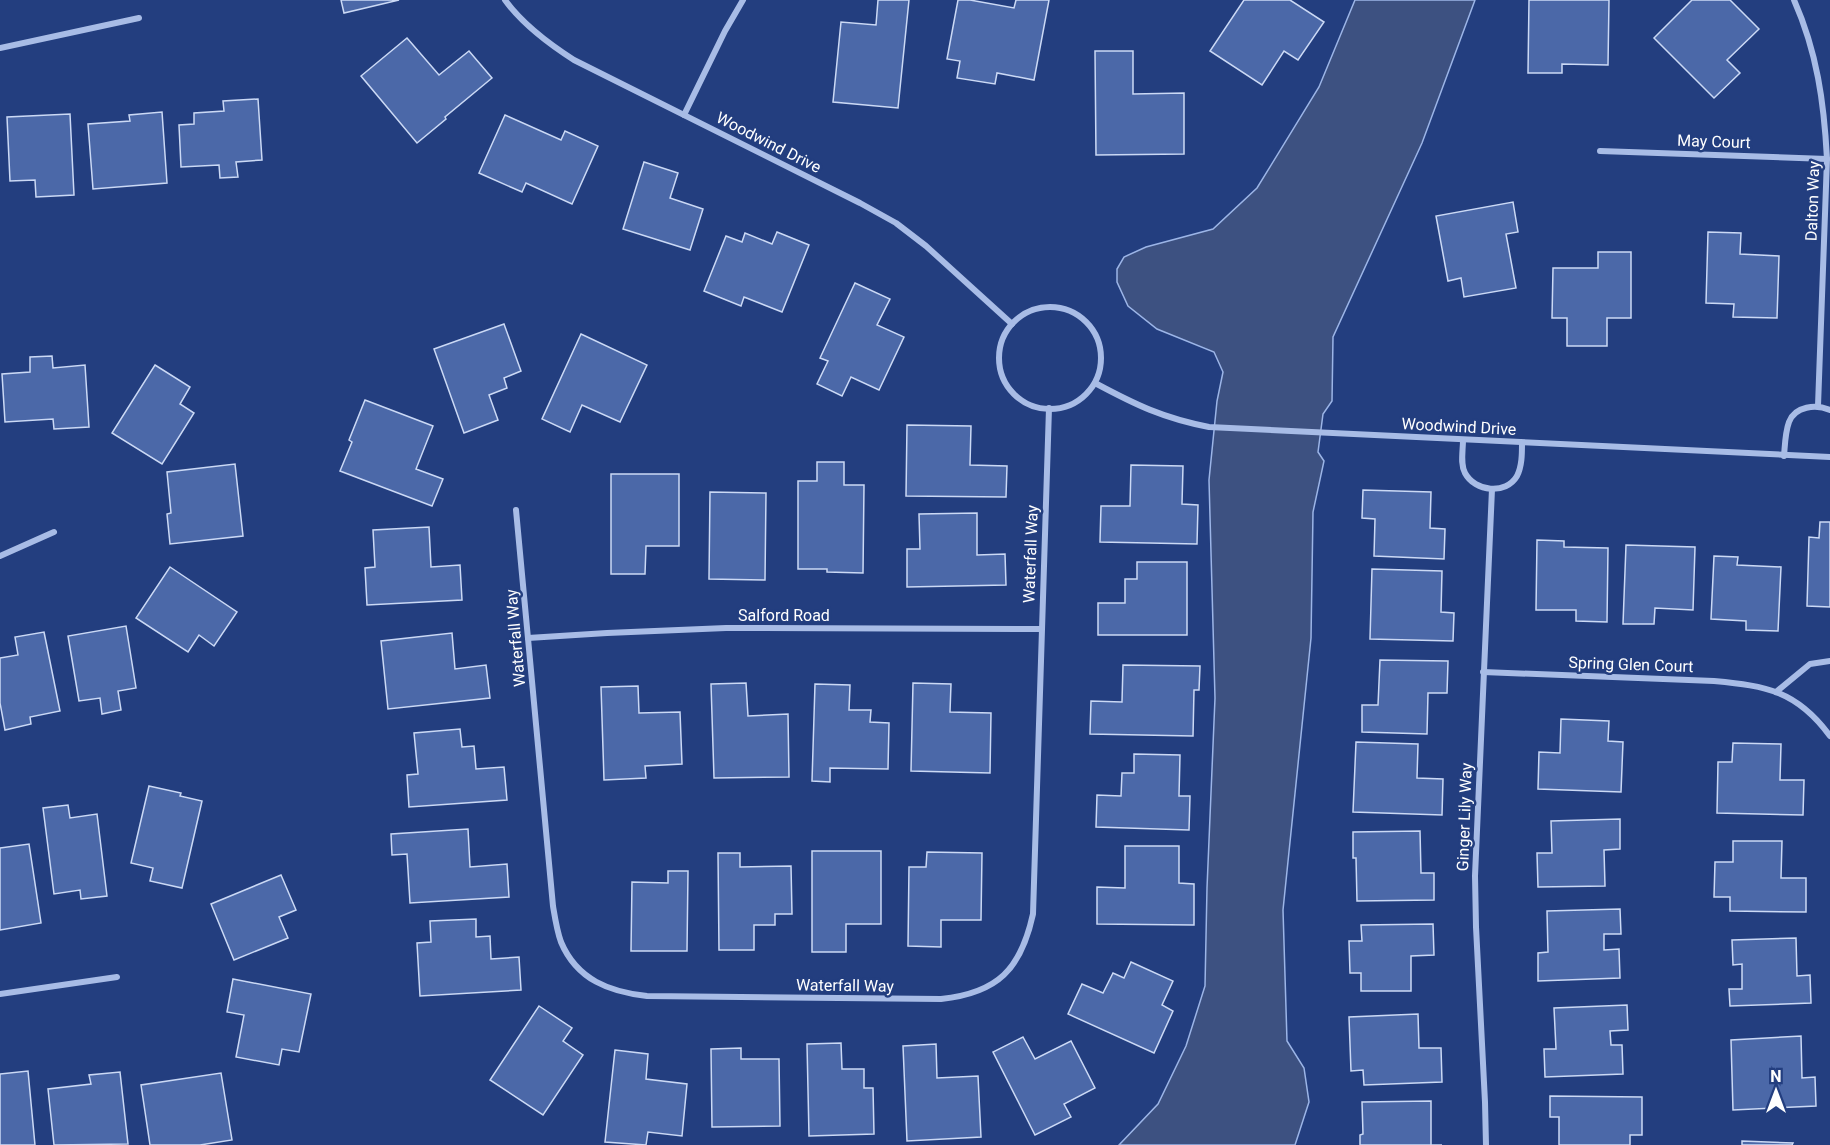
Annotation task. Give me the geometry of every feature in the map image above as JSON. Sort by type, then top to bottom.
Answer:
[{"type":"street","name":"Woodwind Drive","points":[[505,0],[550,44],[574,60],[896,223],[926,246],[1012,324]]},
{"type":"street","points":[[684,115],[725,31],[743,0]]},
{"type":"street","name":"Dalton Way","points":[[1794,0],[1816,66],[1822,95],[1827,159],[1818,406]]},
{"type":"street","points":[[0,48],[139,18]]},
{"type":"street","name":"May Court","points":[[1600,151],[1827,159]]},
{"type":"street","points":[[1045,307],[1066,309],[1082,318],[1095,332],[1101,349],[1101,366],[1095,383],[1079,400],[1070,405],[1049,408],[1032,405],[1010,389],[1001,374],[999,356],[1002,339],[1012,324],[1027,312],[1045,307]]},
{"type":"street","name":"Woodwind Drive","points":[[1095,383],[1154,413],[1209,427],[1830,458]]},
{"type":"street","points":[[1784,456],[1786,434],[1791,418],[1803,409],[1818,406],[1830,410]]},
{"type":"street","name":"Waterfall Way","points":[[516,510],[555,916],[561,942],[572,961],[602,986],[623,993],[647,996],[941,999],[963,997],[983,990],[1011,967],[1021,953],[1033,914],[1049,408]]},
{"type":"street","points":[[1463,440],[1462,465],[1465,473],[1479,487],[1492,489],[1503,488],[1512,483],[1517,476],[1522,443]]},
{"type":"street","name":"Ginger Lily Way","points":[[1486,1145],[1475,876],[1492,489]]},
{"type":"street","points":[[0,556],[54,532]]},
{"type":"street","name":"Salford Road","points":[[528,638],[726,628],[1041,629]]},
{"type":"street","points":[[1776,692],[1810,664],[1830,661]]},
{"type":"street","name":"Spring Glen Court","points":[[1484,672],[1746,684],[1792,699],[1810,712],[1830,736]]},
{"type":"street","points":[[0,994],[117,977]]},
{"type":"water","points":[[1355,0],[1475,0],[1422,143],[1333,337],[1332,401],[1323,414],[1318,452],[1324,461],[1313,512],[1311,638],[1283,910],[1287,1041],[1304,1068],[1309,1102],[1295,1145],[1119,1145],[1158,1104],[1186,1046],[1205,986],[1215,698],[1209,480],[1217,401],[1223,372],[1214,352],[1157,329],[1128,306],[1117,282],[1117,269],[1124,257],[1146,247],[1213,229],[1257,188],[1319,87]]},
{"type":"building","points":[[341,0],[399,0],[344,13]]},
{"type":"building","points":[[878,0],[909,0],[898,108],[833,102],[841,22],[876,25]]},
{"type":"building","points":[[958,0],[1014,8],[1016,0],[1049,0],[1034,80],[997,73],[995,84],[957,78],[960,61],[947,59]]},
{"type":"building","points":[[1244,0],[1290,0],[1324,22],[1298,60],[1284,51],[1262,85],[1210,51]]},
{"type":"building","points":[[1529,0],[1609,0],[1608,65],[1562,64],[1562,73],[1528,73]]},
{"type":"building","points":[[1692,0],[1730,0],[1759,29],[1727,60],[1740,73],[1714,98],[1654,38]]},
{"type":"building","points":[[407,38],[439,75],[469,51],[492,78],[417,143],[361,76]]},
{"type":"building","points":[[1095,51],[1133,51],[1133,94],[1184,93],[1184,154],[1096,155]]},
{"type":"building","points":[[258,99],[262,160],[236,162],[238,177],[220,178],[219,165],[181,167],[179,125],[194,124],[194,113],[224,111],[223,101]]},
{"type":"building","points":[[162,112],[167,183],[93,189],[88,124],[130,121],[129,115]]},
{"type":"building","points":[[70,114],[74,195],[36,197],[35,180],[10,181],[7,117]]},
{"type":"building","points":[[505,115],[561,140],[565,131],[598,146],[572,204],[526,183],[522,192],[479,173]]},
{"type":"building","points":[[644,162],[678,173],[670,198],[703,209],[690,250],[623,229]]},
{"type":"building","points":[[1513,202],[1518,232],[1506,234],[1516,288],[1464,297],[1461,278],[1448,281],[1436,216]]},
{"type":"building","points":[[777,232],[809,245],[782,312],[744,297],[741,306],[704,291],[726,236],[742,242],[745,233],[772,244]]},
{"type":"building","points":[[1708,232],[1741,233],[1740,254],[1779,256],[1777,318],[1733,317],[1734,304],[1706,303]]},
{"type":"building","points":[[1598,252],[1631,252],[1631,318],[1607,318],[1607,346],[1567,346],[1567,318],[1552,318],[1553,268],[1598,268]]},
{"type":"building","points":[[855,283],[890,299],[877,325],[904,337],[879,390],[851,377],[842,396],[817,384],[828,361],[820,358]]},
{"type":"building","points":[[504,324],[521,371],[504,378],[507,388],[489,395],[498,420],[464,433],[434,349]]},
{"type":"building","points":[[581,334],[647,365],[620,422],[582,405],[570,432],[542,419]]},
{"type":"building","points":[[52,356],[53,368],[85,365],[89,427],[54,429],[53,419],[5,422],[2,374],[30,372],[30,357]]},
{"type":"building","points":[[155,365],[190,387],[180,404],[194,413],[162,464],[112,433]]},
{"type":"building","points":[[365,400],[433,426],[416,469],[443,479],[432,506],[340,471],[352,442],[349,440]]},
{"type":"building","points":[[907,425],[971,426],[970,465],[1007,466],[1006,497],[906,496]]},
{"type":"building","points":[[817,462],[844,462],[844,485],[864,485],[863,573],[798,569],[798,481],[817,481]]},
{"type":"building","points":[[235,464],[243,536],[170,544],[167,514],[171,513],[167,472]]},
{"type":"building","points":[[1131,465],[1183,466],[1182,504],[1198,505],[1197,544],[1100,542],[1101,506],[1130,506]]},
{"type":"building","points":[[611,474],[679,474],[679,546],[646,546],[645,574],[611,574]]},
{"type":"building","points":[[1363,490],[1431,492],[1430,528],[1445,529],[1444,559],[1374,556],[1375,519],[1362,518]]},
{"type":"building","points":[[710,492],[766,493],[765,580],[709,579]]},
{"type":"building","points":[[977,513],[977,555],[1005,554],[1006,585],[907,587],[907,549],[920,549],[919,514]]},
{"type":"building","points":[[1820,522],[1830,522],[1830,607],[1807,606],[1809,537],[1819,538]]},
{"type":"building","points":[[429,527],[431,567],[460,565],[462,600],[367,605],[365,568],[375,567],[373,530]]},
{"type":"building","points":[[1537,540],[1564,541],[1564,547],[1608,548],[1607,622],[1576,621],[1576,610],[1536,610]]},
{"type":"building","points":[[1626,545],[1695,547],[1693,610],[1655,608],[1654,624],[1623,624]]},
{"type":"building","points":[[1714,556],[1738,557],[1737,565],[1781,567],[1778,631],[1746,630],[1746,621],[1711,619]]},
{"type":"building","points":[[1137,562],[1187,562],[1187,635],[1098,635],[1098,603],[1125,603],[1125,579],[1137,579]]},
{"type":"building","points":[[170,567],[237,612],[214,646],[199,635],[188,652],[136,618]]},
{"type":"building","points":[[1372,569],[1442,571],[1441,612],[1454,613],[1453,641],[1370,639]]},
{"type":"building","points":[[126,626],[136,688],[118,691],[121,710],[102,714],[100,698],[79,701],[68,636]]},
{"type":"building","points":[[44,632],[60,711],[30,717],[31,724],[5,730],[0,703],[0,658],[18,655],[15,637]]},
{"type":"building","points":[[452,633],[455,669],[486,665],[490,698],[388,709],[381,641]]},
{"type":"building","points":[[1380,660],[1448,661],[1447,693],[1428,693],[1427,734],[1362,732],[1362,705],[1378,705]]},
{"type":"building","points":[[1123,665],[1200,666],[1199,690],[1194,690],[1193,736],[1090,734],[1091,701],[1122,702]]},
{"type":"building","points":[[746,683],[748,716],[788,714],[789,777],[714,778],[711,684]]},
{"type":"building","points":[[913,683],[951,684],[950,712],[991,713],[990,773],[911,771]]},
{"type":"building","points":[[815,684],[850,685],[849,710],[871,710],[870,722],[889,723],[888,769],[830,768],[830,782],[812,781]]},
{"type":"building","points":[[638,686],[639,713],[680,712],[682,764],[645,766],[646,778],[604,780],[601,687]]},
{"type":"building","points":[[1561,719],[1609,721],[1608,741],[1623,742],[1621,792],[1538,789],[1539,752],[1560,753]]},
{"type":"building","points":[[460,729],[462,747],[474,746],[476,769],[504,767],[507,800],[409,807],[407,775],[418,774],[414,733]]},
{"type":"building","points":[[1356,742],[1418,744],[1417,778],[1443,779],[1442,815],[1353,812]]},
{"type":"building","points":[[1733,743],[1781,744],[1780,780],[1804,780],[1803,815],[1717,813],[1718,762],[1732,762]]},
{"type":"building","points":[[1134,754],[1180,755],[1179,796],[1190,796],[1189,830],[1096,827],[1097,795],[1121,796],[1122,773],[1134,773]]},
{"type":"building","points":[[149,786],[181,793],[180,796],[202,801],[182,888],[150,881],[153,868],[131,863]]},
{"type":"building","points":[[68,805],[70,818],[97,814],[107,896],[81,899],[80,890],[54,894],[43,808]]},
{"type":"building","points":[[1620,819],[1620,849],[1604,850],[1605,886],[1538,887],[1537,853],[1552,853],[1551,821]]},
{"type":"building","points":[[468,829],[470,867],[507,864],[509,897],[410,903],[407,854],[392,855],[391,834]]},
{"type":"building","points":[[1420,831],[1421,873],[1434,873],[1434,900],[1357,901],[1353,832]]},
{"type":"building","points":[[1733,841],[1782,841],[1781,878],[1806,878],[1806,912],[1730,911],[1730,897],[1714,897],[1715,862],[1733,862]]},
{"type":"building","points":[[29,844],[41,923],[0,930],[0,848]]},
{"type":"building","points":[[1125,846],[1179,846],[1179,883],[1194,884],[1194,925],[1097,924],[1097,887],[1125,888]]},
{"type":"building","points":[[812,851],[881,851],[881,924],[846,924],[846,952],[812,952]]},
{"type":"building","points":[[927,852],[982,853],[981,920],[941,920],[941,947],[908,946],[909,867],[926,867]]},
{"type":"building","points":[[718,853],[740,853],[740,867],[791,866],[792,914],[775,914],[775,925],[754,925],[754,950],[719,950]]},
{"type":"building","points":[[668,871],[688,871],[687,951],[631,951],[632,882],[668,883]]},
{"type":"building","points":[[281,875],[296,910],[279,917],[288,938],[234,960],[211,904]]},
{"type":"building","points":[[1620,909],[1621,934],[1604,934],[1604,950],[1619,949],[1620,978],[1538,981],[1538,953],[1548,952],[1547,911]]},
{"type":"building","points":[[476,919],[476,937],[490,936],[491,959],[519,957],[521,990],[420,996],[417,943],[431,942],[430,921]]},
{"type":"building","points":[[1433,924],[1434,955],[1411,956],[1411,991],[1361,991],[1361,973],[1350,973],[1349,941],[1362,941],[1361,925]]},
{"type":"building","points":[[1796,938],[1797,976],[1810,975],[1811,1003],[1730,1006],[1729,989],[1742,989],[1742,964],[1733,965],[1732,940]]},
{"type":"building","points":[[1131,962],[1173,981],[1162,1005],[1173,1011],[1154,1053],[1068,1014],[1082,984],[1103,993],[1113,973],[1124,978]]},
{"type":"building","points":[[233,979],[311,994],[299,1052],[282,1049],[279,1065],[236,1057],[244,1015],[227,1012]]},
{"type":"building","points":[[1627,1005],[1628,1030],[1610,1031],[1611,1045],[1622,1045],[1623,1074],[1545,1077],[1544,1049],[1556,1049],[1554,1008]]},
{"type":"building","points":[[539,1006],[572,1028],[563,1041],[583,1055],[543,1115],[490,1080]]},
{"type":"building","points":[[1418,1014],[1419,1048],[1441,1048],[1442,1082],[1364,1085],[1363,1070],[1351,1071],[1349,1017]]},
{"type":"building","points":[[1801,1036],[1802,1078],[1815,1077],[1816,1106],[1733,1110],[1731,1040]]},
{"type":"building","points":[[1023,1037],[1035,1059],[1071,1041],[1095,1088],[1064,1104],[1071,1117],[1035,1135],[993,1052]]},
{"type":"building","points":[[841,1043],[842,1069],[864,1069],[864,1088],[873,1088],[874,1134],[809,1136],[807,1044]]},
{"type":"building","points":[[936,1044],[937,1078],[978,1076],[981,1137],[907,1141],[903,1046]]},
{"type":"building","points":[[741,1048],[741,1059],[779,1059],[780,1126],[712,1127],[711,1049]]},
{"type":"building","points":[[615,1050],[648,1054],[646,1079],[687,1084],[682,1136],[648,1132],[646,1145],[605,1142]]},
{"type":"building","points":[[28,1071],[35,1145],[0,1145],[0,1074]]},
{"type":"building","points":[[120,1072],[128,1144],[54,1145],[48,1089],[91,1084],[89,1075]]},
{"type":"building","points":[[221,1073],[232,1140],[200,1145],[150,1145],[141,1085]]},
{"type":"building","points":[[1550,1096],[1642,1097],[1642,1135],[1630,1135],[1630,1145],[1559,1145],[1559,1117],[1550,1117]]},
{"type":"building","points":[[1431,1101],[1431,1145],[1360,1145],[1360,1135],[1363,1134],[1362,1102]]},
{"type":"building","points":[[1742,1141],[1793,1143],[1792,1145],[1742,1145]]}]
